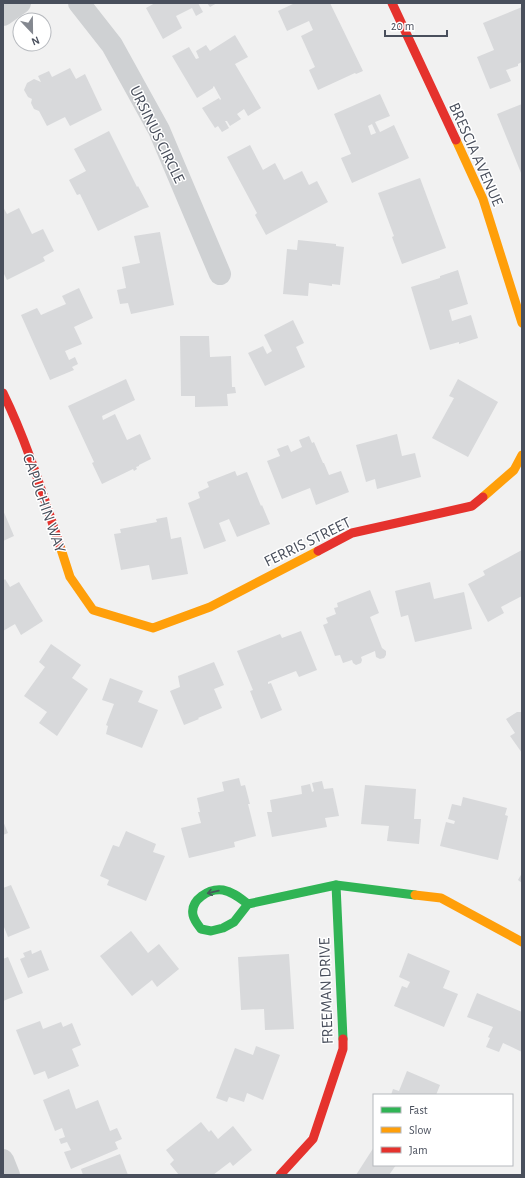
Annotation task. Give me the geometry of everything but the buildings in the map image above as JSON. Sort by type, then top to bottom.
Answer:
[{"type":"street","points":[[3,15],[20,3]]},
{"type":"street","name":"URSINUS CIRCLE","points":[[79,3],[112,45],[159,130],[220,274]]},
{"type":"street","name":"BRESCIA AVENUE","points":[[392,3],[483,200],[522,323]]},
{"type":"street","name":"CAPUCHIN WAY","points":[[3,393],[8,415],[39,482],[70,577],[94,610]]},
{"type":"street","name":"FERRIS STREET","points":[[94,610],[153,628],[210,607],[352,533],[472,506],[514,470],[522,455]]},
{"type":"street","points":[[248,904],[231,892],[221,890],[211,891],[202,895],[196,902],[193,907],[193,915],[201,929],[211,931],[222,928],[234,922],[248,904],[336,885],[441,898],[522,942]]},
{"type":"street","name":"FREEMAN DRIVE","points":[[280,1175],[313,1139],[343,1049],[336,885]]},
{"type":"street","points":[[3,1160],[9,1175]]},
{"type":"traffic: fast","points":[[248,904],[230,892],[223,890],[212,891],[197,900],[194,904],[193,915],[195,921],[201,929],[211,931],[223,928],[234,922],[248,904],[336,885],[415,895]]},
{"type":"traffic: fast","points":[[336,885],[343,1039]]},
{"type":"traffic: slow","points":[[456,140],[483,199],[522,323]]},
{"type":"traffic: slow","points":[[483,497],[514,470],[522,455]]},
{"type":"traffic: slow","points":[[60,546],[70,577],[93,610],[153,628],[210,607],[318,551]]},
{"type":"traffic: slow","points":[[415,895],[441,898],[522,942]]},
{"type":"traffic: jam","points":[[392,3],[456,140]]},
{"type":"traffic: jam","points":[[3,393],[27,449],[60,546]]},
{"type":"traffic: jam","points":[[318,551],[352,533],[472,506],[483,497]]},
{"type":"traffic: jam","points":[[280,1175],[313,1139],[343,1049],[343,1039]]}]
